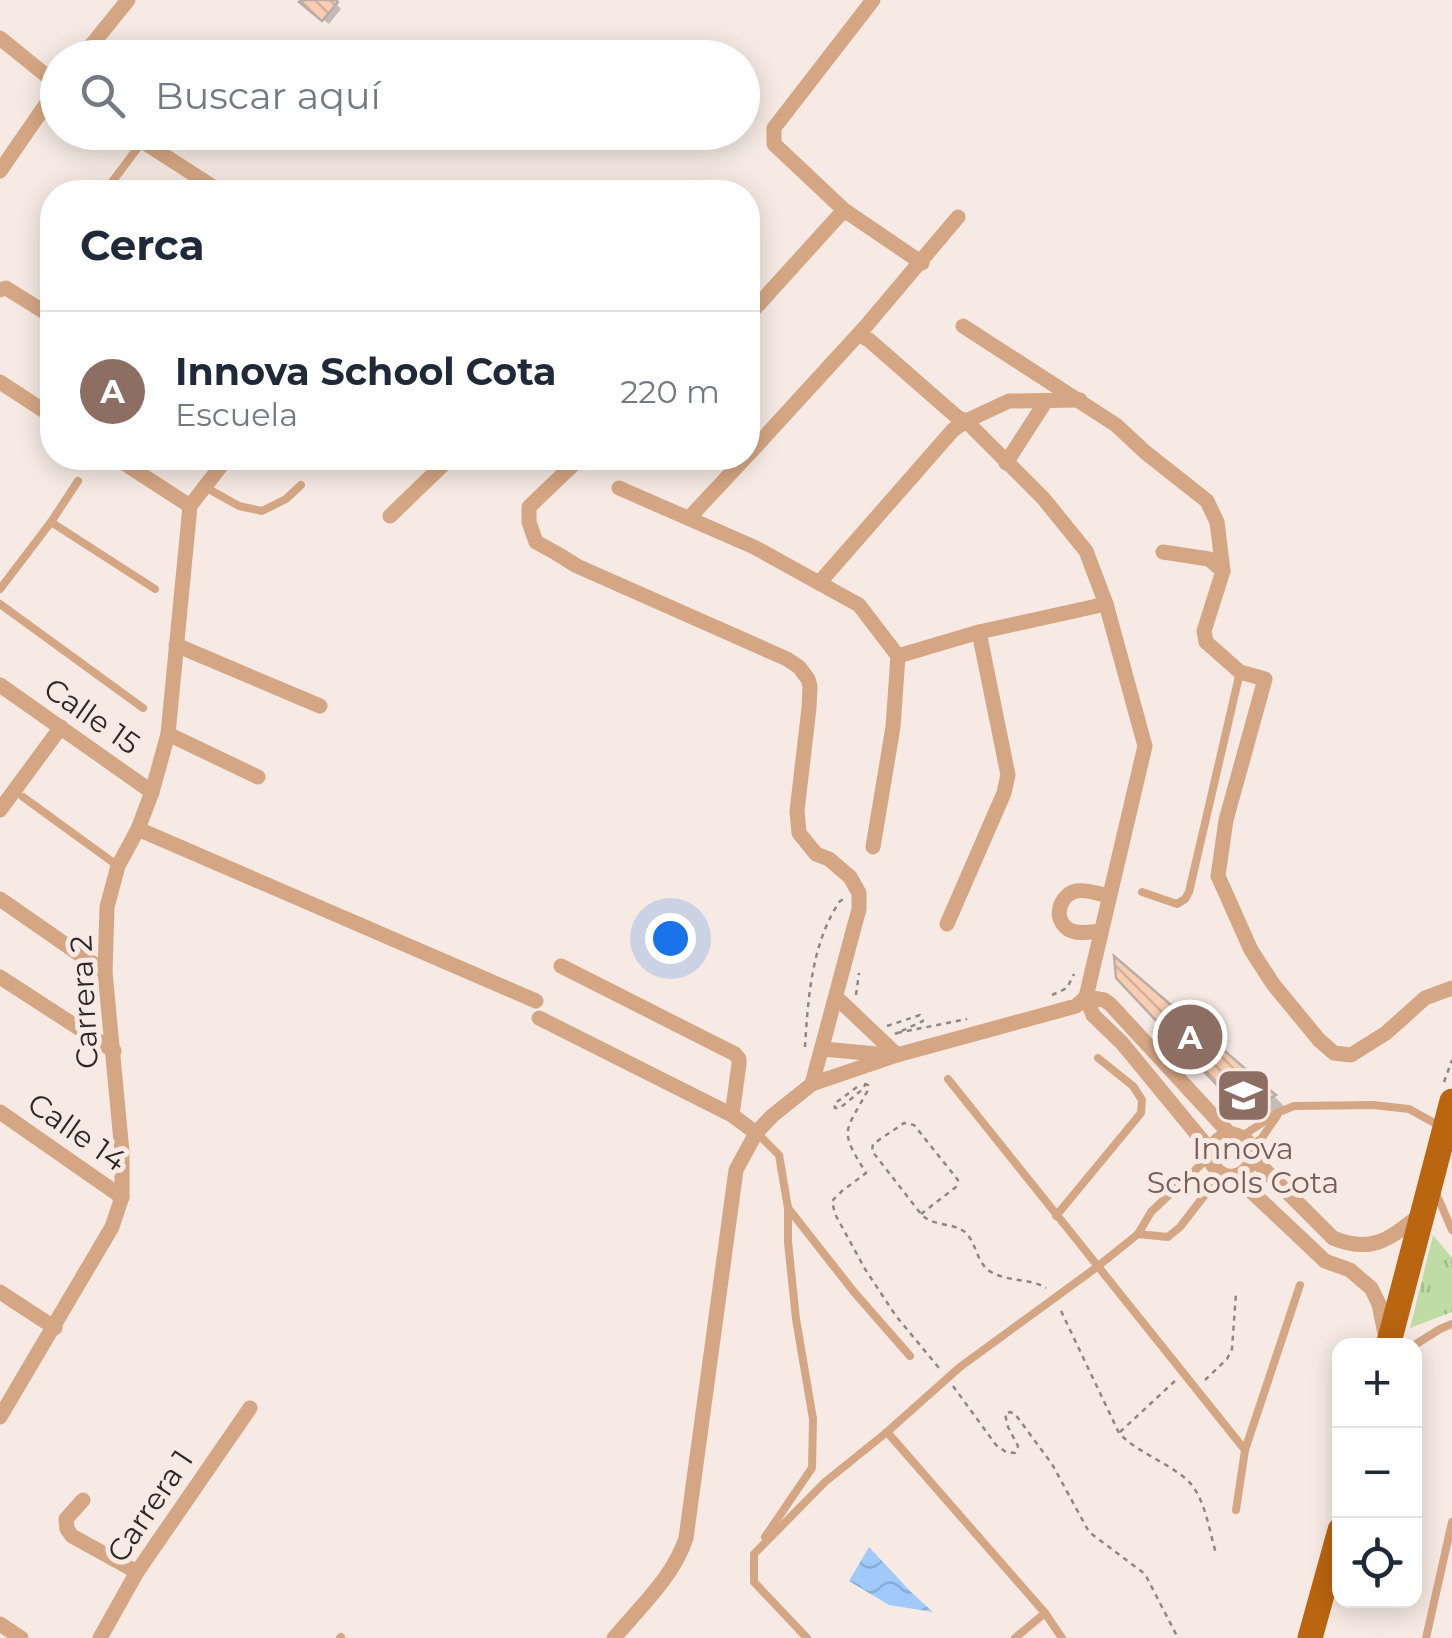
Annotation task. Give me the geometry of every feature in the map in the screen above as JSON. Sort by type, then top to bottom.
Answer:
[{"type":"main road","points":[[1390,1338],[1432,1179],[1438,1124],[1452,1100]]},
{"type":"main road","points":[[1310,1638],[1332,1559]]},
{"type":"street","points":[[96,40],[128,0]]},
{"type":"street","points":[[873,0],[772,134],[780,151],[844,210],[922,263]]},
{"type":"street","points":[[0,38],[40,71]]},
{"type":"street","points":[[0,171],[40,112]]},
{"type":"street","points":[[155,150],[202,180]]},
{"type":"street","points":[[760,303],[844,210]]},
{"type":"street","points":[[760,441],[922,263],[958,217]]},
{"type":"street","points":[[0,290],[6,288],[40,309]]},
{"type":"street","points":[[963,326],[1116,426],[1207,501],[1218,522],[1223,572],[1204,631],[1206,642],[1240,672],[1266,679],[1226,820],[1218,876],[1251,950],[1273,984],[1319,1040],[1334,1053],[1351,1056],[1386,1033],[1425,998],[1452,988]]},
{"type":"street","points":[[858,334],[957,418],[966,421],[1043,498],[1086,552],[1106,604],[1145,746],[1100,931],[1084,970],[1086,997],[1094,1015],[1122,1043],[1210,1154],[1213,1167],[1228,1175],[1326,1261],[1350,1270],[1370,1288],[1379,1304],[1386,1338]]},
{"type":"street","points":[[0,382],[40,408]]},
{"type":"street","points":[[819,583],[953,430],[1009,401],[1080,400]]},
{"type":"street","points":[[1006,463],[1046,401]]},
{"type":"street","points":[[134,470],[190,506],[218,470]]},
{"type":"street","points":[[390,516],[438,470]]},
{"type":"street","points":[[568,470],[529,507],[536,542],[578,566],[787,659],[808,679],[810,708],[796,810],[800,833],[816,854],[829,859],[850,877],[859,893],[854,934],[812,1084]]},
{"type":"street","points":[[689,518],[733,470]]},
{"type":"street","points":[[619,488],[754,546],[859,605],[898,656],[893,727],[873,848]]},
{"type":"street","name":"Carrera 2","points":[[0,1417],[112,1228],[122,1197],[122,1152],[105,972],[107,907],[118,866],[152,792],[168,734],[190,506]]},
{"type":"street","points":[[1163,552],[1209,559],[1223,572]]},
{"type":"street","points":[[898,656],[979,632],[1106,604]]},
{"type":"street","points":[[947,924],[1008,776],[979,632]]},
{"type":"street","points":[[176,645],[320,706]]},
{"type":"street","name":"Calle 15","points":[[0,685],[152,792]]},
{"type":"street","points":[[0,810],[61,727]]},
{"type":"street","points":[[168,734],[258,777]]},
{"type":"street","points":[[138,828],[537,1010],[732,1115],[756,1133]]},
{"type":"street","points":[[1100,931],[1069,930],[1061,921],[1059,909],[1064,898],[1073,892],[1109,896]]},
{"type":"street","points":[[0,899],[105,972]]},
{"type":"street","points":[[561,966],[739,1058],[732,1115]]},
{"type":"street","points":[[0,976],[114,1051]]},
{"type":"street","points":[[836,997],[897,1056]]},
{"type":"street","points":[[614,1638],[676,1562],[686,1538],[736,1170],[756,1133],[812,1084],[1076,1006],[1086,997]]},
{"type":"street","points":[[1086,997],[1110,1004],[1333,1238],[1367,1246],[1388,1239],[1422,1212]]},
{"type":"street","points":[[823,1048],[897,1056]]},
{"type":"street","name":"Calle 14","points":[[0,1112],[122,1197]]},
{"type":"street","points":[[1210,1154],[1216,1139],[1244,1143]]},
{"type":"street","points":[[1228,1175],[1247,1170],[1244,1143]]},
{"type":"street","points":[[0,1292],[54,1328]]},
{"type":"street","name":"Carrera 1","points":[[100,1638],[137,1572],[250,1408]]},
{"type":"street","points":[[83,1500],[66,1519],[72,1536],[137,1572]]},
{"type":"street","points":[[0,1624],[21,1638]]},
{"type":"lane","points":[[112,180],[128,150]]},
{"type":"lane","points":[[0,590],[78,481]]},
{"type":"lane","points":[[205,487],[239,506],[262,511],[286,499],[301,485]]},
{"type":"lane","points":[[52,522],[155,589]]},
{"type":"lane","points":[[0,604],[143,708]]},
{"type":"lane","points":[[1142,892],[1178,904],[1189,892],[1240,672]]},
{"type":"lane","points":[[23,796],[118,866]]},
{"type":"lane","points":[[1056,1216],[1141,1113],[1142,1100],[1133,1086],[1098,1058]]},
{"type":"lane","points":[[948,1079],[1245,1450]]},
{"type":"lane","points":[[1244,1143],[1261,1139],[1279,1112],[1294,1106],[1409,1108],[1438,1124]]},
{"type":"lane","points":[[756,1133],[779,1155],[788,1208],[796,1319],[812,1419],[812,1468],[754,1554],[754,1582],[807,1638]]},
{"type":"lane","points":[[754,1554],[825,1482],[948,1378],[1138,1234],[1151,1212],[1210,1154]]},
{"type":"lane","points":[[1138,1234],[1168,1236],[1228,1175]]},
{"type":"lane","points":[[1432,1179],[1452,1230]]},
{"type":"lane","points":[[788,1208],[910,1356]]},
{"type":"lane","points":[[1236,1510],[1245,1450],[1300,1285]]},
{"type":"lane","points":[[1422,1340],[1452,1324]]},
{"type":"lane","points":[[888,1432],[1062,1638]]},
{"type":"lane","points":[[1426,1638],[1452,1522]]},
{"type":"lane","points":[[1440,1572],[1452,1575]]},
{"type":"lane","points":[[1015,1638],[1044,1613]]},
{"type":"path","points":[[804,1054],[809,1001],[823,930],[840,900],[859,893]]},
{"type":"path","points":[[1084,970],[1074,989],[1051,998],[1067,988],[1084,970]]},
{"type":"path","points":[[857,1003],[860,972]]},
{"type":"path","points":[[911,1037],[890,1035],[975,1020],[940,1030]]},
{"type":"path","points":[[1438,1124],[1452,1060]]},
{"type":"path","points":[[863,1089],[840,1108],[834,1104],[852,1089],[868,1085],[847,1129],[848,1144],[866,1173],[832,1201],[834,1214],[896,1316],[996,1444],[1014,1453],[1018,1446],[1006,1414],[1015,1414],[1052,1464],[1089,1532],[1145,1574],[1178,1638]]},
{"type":"path","points":[[920,1214],[956,1187],[958,1180],[914,1124],[904,1123],[873,1144],[872,1151],[920,1214],[928,1222],[962,1230],[968,1236],[989,1272],[1044,1285],[1054,1296],[1119,1433],[1187,1479],[1195,1489],[1216,1553]]},
{"type":"path","points":[[1196,1388],[1232,1349],[1236,1293]]},
{"type":"path","points":[[1119,1433],[1182,1374]]},
{"type":"green space","points":[[1433,1235],[1452,1258],[1452,1312],[1410,1328]]},
{"type":"water","points":[[869,1547],[933,1612],[889,1605],[849,1581]]},
{"type":"building","points":[[301,0],[336,0],[338,2],[322,21]]},
{"type":"building","points":[[1114,956],[1276,1095],[1243,1113],[1116,978]]},
{"type":"place","name":"Innova School Cota","points":[[1190,1037]]},
{"type":"place","name":"Innova Schools Cota","points":[[1243,1096]]}]
